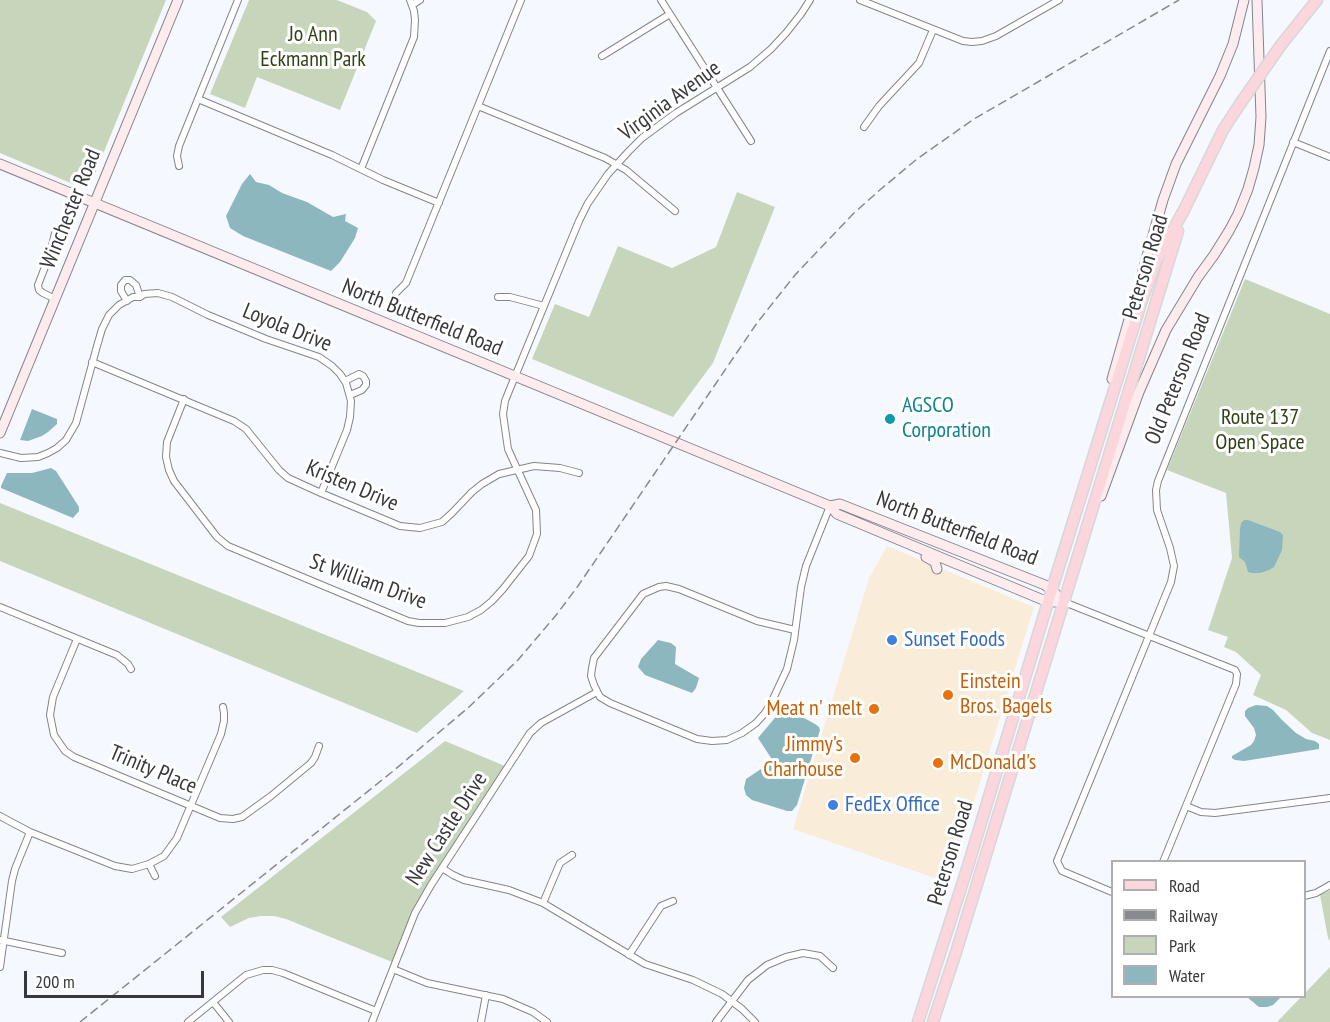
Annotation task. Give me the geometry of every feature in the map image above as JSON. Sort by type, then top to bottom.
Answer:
[{"type":"main road","name":"Winchester Road","points":[[0,433],[178,0]]},
{"type":"main road","name":"Peterson Road","points":[[1084,488],[1163,200],[1176,164],[1233,44],[1244,0]]},
{"type":"main road","name":"Peterson Road","points":[[1082,546],[1139,392],[1166,330],[1229,231],[1248,189],[1259,145],[1261,117],[1257,0]]},
{"type":"main road","points":[[1184,210],[1223,130],[1281,45],[1317,0]]},
{"type":"main road","name":"North Butterfield Road","points":[[0,164],[830,506],[837,514],[1048,602],[1064,602]]},
{"type":"main road","name":"Peterson Road","points":[[918,1022],[1142,300],[1157,259],[1184,210]]},
{"type":"main road","name":"Peterson Road","points":[[933,1022],[1184,210]]},
{"type":"main road","name":"North Butterfield Road","points":[[830,506],[840,504],[1045,585],[1064,602]]},
{"type":"main road","points":[[876,531],[883,537],[935,562],[938,568]]},
{"type":"main road","points":[[933,540],[947,560]]},
{"type":"street","points":[[179,166],[177,156],[179,146],[238,0]]},
{"type":"street","points":[[361,169],[414,38],[415,20],[411,2],[420,0]]},
{"type":"street","points":[[396,293],[406,283],[521,0]]},
{"type":"street","points":[[661,0],[751,141]]},
{"type":"street","name":"Virginia Avenue","points":[[515,378],[584,212],[617,164],[642,138],[676,113],[750,67],[786,33],[810,0]]},
{"type":"street","points":[[860,0],[963,41],[982,41],[996,36],[1059,0]]},
{"type":"street","points":[[602,56],[670,14]]},
{"type":"street","points":[[864,127],[879,106],[919,63],[933,30]]},
{"type":"street","points":[[1330,51],[1293,142],[1330,157]]},
{"type":"street","points":[[198,99],[333,155],[383,180],[439,203]]},
{"type":"street","points":[[478,106],[617,164],[675,211]]},
{"type":"street","name":"Old Peterson Road","points":[[1111,891],[1062,871],[1057,861],[1171,582],[1174,566],[1157,510],[1158,481],[1293,142]]},
{"type":"street","points":[[55,233],[38,285],[43,294],[55,299]]},
{"type":"street","name":"Loyola Drive","points":[[92,362],[105,323],[114,309],[133,298],[158,293],[172,297],[237,328],[319,357],[332,366],[345,381],[350,395],[351,411],[347,430],[321,493]]},
{"type":"street","points":[[498,297],[510,297],[544,306]]},
{"type":"street","points":[[0,453],[21,458],[38,457],[57,448],[66,440],[76,423],[92,362]]},
{"type":"street","name":"Kristen Drive","points":[[92,362],[234,421],[242,426],[288,478],[400,526],[420,528],[442,522],[472,492],[499,474],[534,466],[560,468],[579,473]]},
{"type":"street","points":[[345,381],[359,374],[366,381],[362,390],[350,395]]},
{"type":"street","name":"St William Drive","points":[[184,399],[167,442],[166,458],[169,470],[174,481],[220,541],[239,552],[408,621],[445,623],[468,617],[492,601],[529,556],[537,534],[536,510],[508,449],[503,414],[515,378]]},
{"type":"street","points":[[795,630],[757,621],[679,589],[659,587],[643,594],[594,658],[591,676],[600,697],[610,703],[697,739],[727,740],[742,733],[765,713],[787,669],[795,630],[803,576],[830,506]]},
{"type":"street","name":"North Butterfield Road","points":[[1064,602],[1234,670],[1237,674],[1238,679],[1186,806]]},
{"type":"street","points":[[0,607],[117,655],[131,669]]},
{"type":"street","name":"Trinity Place","points":[[77,639],[51,702],[50,715],[54,735],[65,751],[74,757],[220,818],[233,819],[242,817],[272,796],[311,763],[319,746]]},
{"type":"street","name":"New Castle Drive","points":[[372,1022],[415,913],[530,733],[541,723],[597,692]]},
{"type":"street","points":[[0,816],[115,866],[132,869],[149,864],[164,856],[174,843],[221,734],[224,721],[223,707]]},
{"type":"street","points":[[1163,860],[1186,806],[1215,813],[1330,798]]},
{"type":"street","points":[[0,968],[2,940],[12,881],[30,831]]},
{"type":"street","points":[[543,903],[560,863],[572,855]]},
{"type":"street","points":[[149,864],[155,876]]},
{"type":"street","points":[[442,868],[464,880],[509,890],[543,903],[645,964],[722,993],[755,1022]]},
{"type":"street","points":[[1306,896],[1330,885]]},
{"type":"street","points":[[629,955],[661,906],[673,901]]},
{"type":"street","points":[[2,940],[62,953]]},
{"type":"street","points":[[716,1022],[748,980],[767,965],[802,953],[820,956],[833,968]]},
{"type":"street","points":[[393,969],[427,983],[503,999],[520,1005],[547,1022]]},
{"type":"street","points":[[188,1022],[246,975],[255,971],[272,970],[376,1011]]},
{"type":"street","points":[[481,1022],[486,995]]},
{"type":"street","points":[[213,1002],[230,1022]]},
{"type":"shaded area","points":[[887,546],[1034,607],[949,883],[793,829],[869,578]]},
{"type":"green space","points":[[0,0],[166,0],[94,176],[89,183],[73,184],[0,153]]},
{"type":"green space","name":"Jo Ann Eckmann Park","points":[[249,0],[337,0],[367,12],[376,21],[340,110],[257,77],[245,108],[210,94]]},
{"type":"green space","points":[[737,192],[775,207],[713,363],[673,417],[532,359],[555,304],[589,317],[618,246],[672,268],[716,247]]},
{"type":"green space","name":"Route 137 Open Space","points":[[1245,279],[1330,314],[1330,740],[1312,733],[1286,710],[1253,695],[1261,675],[1236,652],[1224,647],[1228,637],[1208,630],[1232,558],[1226,493],[1167,470]]},
{"type":"green space","points":[[0,503],[464,691],[417,733],[0,561]]},
{"type":"green space","points":[[445,741],[505,766],[414,911],[392,962],[286,919],[261,916],[249,918],[230,927],[221,917]]},
{"type":"green space","points":[[1330,890],[1330,941],[1320,895]]},
{"type":"green space","points":[[1330,967],[1330,1022],[1277,1022],[1300,998],[1306,998],[1306,992]]},
{"type":"water","points":[[250,174],[256,182],[269,185],[282,193],[307,202],[333,217],[346,214],[345,221],[358,228],[355,238],[340,262],[331,271],[243,236],[230,228],[226,216],[242,184]]},
{"type":"water","points":[[32,409],[57,419],[57,424],[42,436],[28,441],[20,440]]},
{"type":"water","points":[[51,468],[56,471],[79,507],[79,511],[73,518],[1,488],[7,473],[32,473]]},
{"type":"water","points":[[1244,520],[1283,535],[1282,550],[1274,567],[1269,570],[1260,573],[1248,572],[1245,562],[1239,557],[1240,529]]},
{"type":"water","points":[[658,640],[671,643],[676,647],[675,664],[699,678],[692,693],[645,675],[638,667],[641,659]]},
{"type":"water","points":[[1256,705],[1267,706],[1273,710],[1296,733],[1319,744],[1319,749],[1244,761],[1232,758],[1254,741],[1256,735],[1254,728],[1245,716],[1245,711]]},
{"type":"water","points":[[784,707],[815,724],[820,730],[797,805],[792,811],[752,800],[746,795],[744,788],[746,779],[773,761],[758,738]]},
{"type":"water","points":[[1248,998],[1280,998],[1273,1005],[1259,1007]]},
{"type":"railway","points":[[80,1022],[392,772],[469,707],[518,660],[578,586],[757,323],[795,275],[853,214],[917,159],[974,119],[1179,0]]},
{"type":"place","name":"AGSCO Corporation","points":[[890,419]]},
{"type":"place","name":"Sunset Foods","points":[[892,640]]},
{"type":"place","name":"Einstein Bros. Bagels","points":[[948,695]]},
{"type":"place","name":"Meat n' melt","points":[[874,709]]},
{"type":"place","name":"Jimmy's Charhouse","points":[[855,758]]},
{"type":"place","name":"McDonald's","points":[[938,763]]},
{"type":"place","name":"FedEx Office","points":[[833,805]]}]
